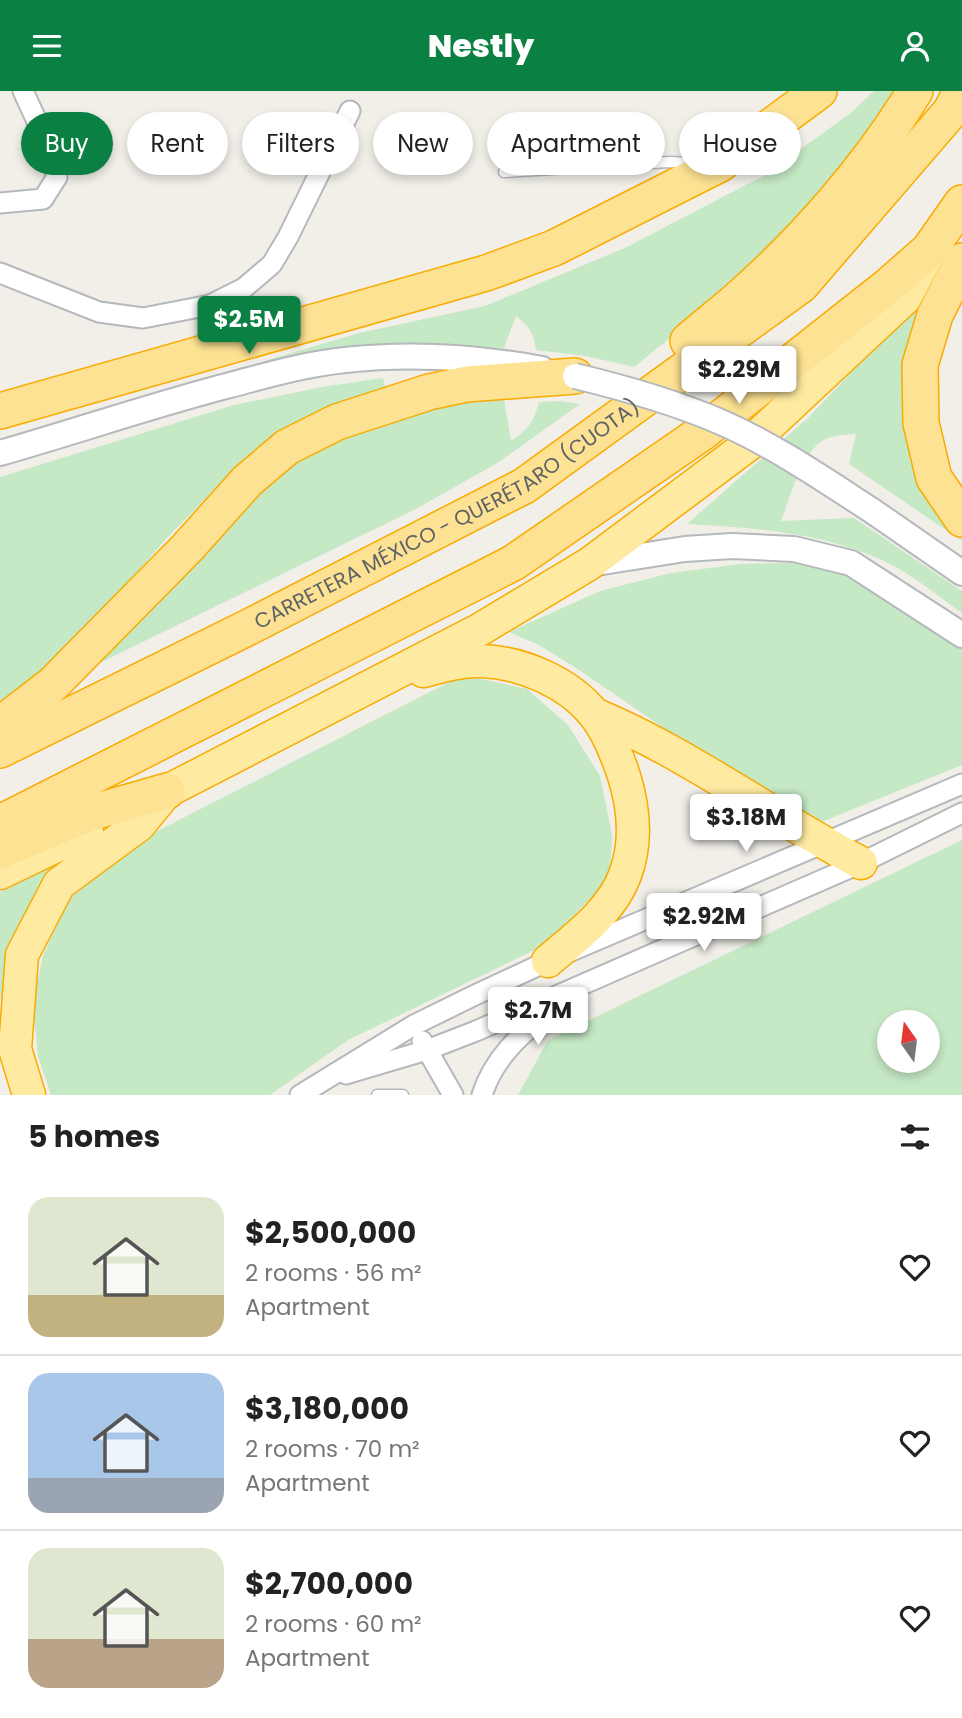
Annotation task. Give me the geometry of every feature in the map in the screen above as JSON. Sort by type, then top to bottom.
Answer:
[{"type":"highway","points":[[790,112],[818,91]]},
{"type":"highway","points":[[113,694],[155,670],[195,640],[237,614],[438,510],[502,473],[654,370],[739,299],[822,215],[871,156],[915,91]]},
{"type":"highway","name":"CARRETERA MÉXICO - QUERÉTARO (CUOTA)","points":[[0,750],[524,486],[801,285],[951,111],[961,91]]},
{"type":"highway","points":[[0,411],[486,273],[554,248],[698,175]]},
{"type":"highway","points":[[0,873],[378,683],[479,630],[589,564],[748,445],[905,298],[929,250],[962,203]]},
{"type":"highway","points":[[0,823],[513,563],[703,432],[929,250]]},
{"type":"highway","points":[[962,261],[935,315],[920,365],[921,423],[934,478],[962,519]]},
{"type":"highway","points":[[0,725],[53,684],[187,548],[247,481],[287,447],[337,422],[429,392],[511,373],[575,376]]},
{"type":"highway","points":[[378,683],[443,666],[479,661],[532,671],[561,687],[594,714],[646,736],[822,843],[861,863]]},
{"type":"highway","points":[[548,961],[610,903],[624,877],[632,851],[633,817],[628,788],[618,759],[594,714]]},
{"type":"highway","points":[[0,851],[90,813],[167,791]]},
{"type":"highway","points":[[29,1095],[16,1049],[22,954],[59,884],[139,825],[167,791]]},
{"type":"street","points":[[0,203],[43,199],[57,177],[47,143],[23,91]]},
{"type":"street","points":[[0,273],[99,312],[143,318],[210,305],[244,288],[272,264],[350,111]]},
{"type":"street","points":[[0,453],[180,398],[312,365],[373,357],[457,357],[511,373]]},
{"type":"street","points":[[575,376],[667,401],[723,423],[805,467],[962,573]]},
{"type":"street","points":[[589,564],[684,549],[732,546],[794,549],[851,563],[962,635]]},
{"type":"street","points":[[300,1095],[414,1025],[548,961],[962,784]]},
{"type":"street","points":[[318,1082],[428,1050],[861,863],[962,813]]},
{"type":"street","points":[[482,1095],[488,1075],[502,1055],[575,988]]},
{"type":"street","points":[[414,1025],[453,1095]]},
{"type":"lane","points":[[377,1095],[403,1095]]},
{"type":"green space","points":[[874,91],[898,91],[832,189],[753,271],[634,367],[586,356],[536,350],[530,330],[516,316],[504,348],[434,345],[340,350],[217,375],[359,333],[485,306],[627,247],[765,175],[801,175],[801,149],[852,112]]},
{"type":"green space","points":[[934,285],[914,347],[962,541],[849,464],[856,434],[822,441],[808,456],[781,521],[854,518],[962,591],[962,613],[896,567],[838,544],[789,533],[687,524],[809,417]]},
{"type":"green space","points":[[383,378],[386,390],[306,420],[241,462],[165,540],[92,624],[29,685],[0,705],[0,477],[234,405]]},
{"type":"green space","points":[[504,399],[511,441],[530,425],[539,402],[580,404],[499,462],[416,509],[79,673],[232,503],[318,446],[442,404]]},
{"type":"green space","points":[[794,563],[844,575],[890,596],[962,648],[962,765],[809,827],[576,668],[539,645],[509,632],[600,591],[671,573],[740,564]]},
{"type":"green space","points":[[463,675],[527,689],[568,725],[600,776],[612,835],[610,879],[543,946],[348,1040],[270,1095],[51,1095],[38,1056],[33,1005],[43,955],[64,910],[85,877],[126,847]]},
{"type":"green space","points":[[962,840],[962,1095],[518,1095],[548,1040]]},
{"type":"green space","points":[[57,863],[30,902],[8,956],[0,1002],[0,892]]}]
